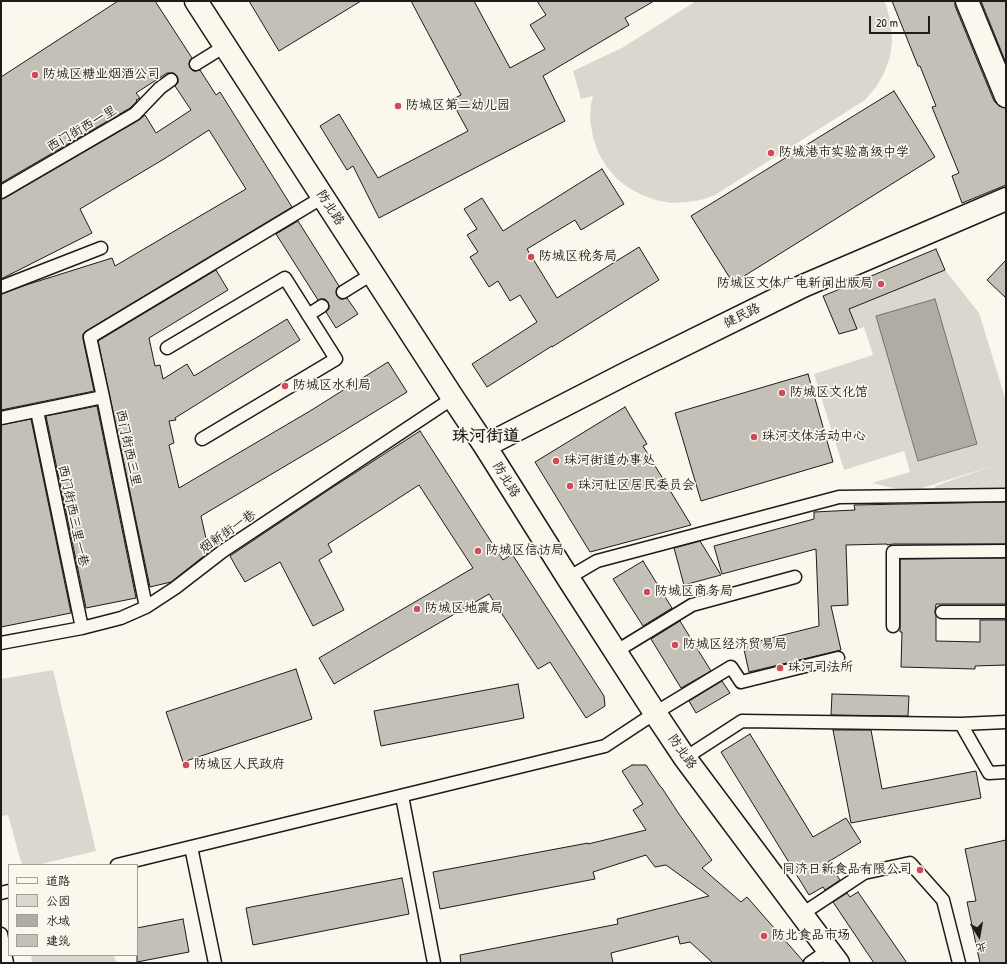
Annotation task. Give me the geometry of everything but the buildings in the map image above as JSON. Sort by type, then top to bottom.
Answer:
[{"type":"street","name":"防北路","points":[[196,1],[485,446],[615,652],[685,758],[834,957]]},
{"type":"street","points":[[967,1],[1006,96]]},
{"type":"street","name":"健民路","points":[[485,446],[636,368],[803,286],[1006,199]]},
{"type":"lane","points":[[196,64],[225,46]]},
{"type":"lane","name":"西门街西一里","points":[[1,192],[135,114],[160,88],[172,80]]},
{"type":"lane","points":[[103,397],[90,338],[323,197]]},
{"type":"lane","points":[[1,287],[101,248]]},
{"type":"lane","points":[[343,292],[372,274]]},
{"type":"lane","points":[[167,348],[285,278],[336,359],[202,439]]},
{"type":"lane","points":[[308,315],[322,306]]},
{"type":"lane","name":"西门街西三里","points":[[1,418],[103,397],[146,607]]},
{"type":"lane","name":"烟新街一巷","points":[[1,643],[82,628],[120,618],[146,607],[175,588],[223,551],[453,398]]},
{"type":"lane","name":"西门街西三里一巷","points":[[37,411],[82,628]]},
{"type":"lane","points":[[568,578],[597,561],[838,497],[1006,495]]},
{"type":"lane","points":[[893,626],[892,552],[1006,551]]},
{"type":"lane","points":[[615,652],[692,605],[795,577]]},
{"type":"lane","points":[[942,612],[1006,612]]},
{"type":"lane","points":[[121,864],[605,746],[655,713],[731,667],[741,682],[838,658]]},
{"type":"lane","points":[[685,758],[742,721],[961,724],[1006,722]]},
{"type":"lane","points":[[961,724],[989,773],[1006,772]]},
{"type":"lane","points":[[402,796],[434,963]]},
{"type":"lane","points":[[191,847],[215,963]]},
{"type":"lane","points":[[802,914],[864,873],[910,863],[943,900],[959,963]]},
{"type":"lane","points":[[1,934],[7,963]]},
{"type":"lane","points":[[810,963],[834,957]]},
{"type":"green space","points":[[696,1],[884,1],[891,24],[892,41],[890,57],[884,73],[876,87],[865,100],[715,195],[701,200],[671,203],[642,195],[629,188],[617,179],[606,166],[598,152],[593,137],[590,120],[593,96],[581,99],[573,71],[622,48]]},
{"type":"green space","points":[[936,249],[945,270],[979,313],[1006,401],[1006,491],[935,491],[935,486],[996,465],[909,492],[872,483],[910,472],[904,451],[844,470],[814,374],[873,355],[864,327],[839,334],[823,296]]},
{"type":"green space","points":[[53,670],[96,851],[41,864],[22,864],[8,815],[1,816],[1,679]]},
{"type":"green space","points":[[31,956],[114,956],[116,963],[32,963]]},
{"type":"water","points":[[935,299],[977,444],[918,461],[876,316]]},
{"type":"place","name":"防城区糖业烟酒公司","points":[[35,75]]},
{"type":"place","name":"防城区第二幼儿园","points":[[398,106]]},
{"type":"place","name":"防城港市实验高级中学","points":[[771,153]]},
{"type":"place","name":"防城区税务局","points":[[531,257]]},
{"type":"place","name":"防城区文体广电新闻出版局","points":[[881,284]]},
{"type":"place","name":"防城区水利局","points":[[285,386]]},
{"type":"place","name":"防城区文化馆","points":[[782,393]]},
{"type":"place","name":"珠河文体活动中心","points":[[754,437]]},
{"type":"place","name":"珠河街道办事处","points":[[556,461]]},
{"type":"place","name":"珠河社区居民委员会","points":[[570,486]]},
{"type":"place","name":"防城区信访局","points":[[478,551]]},
{"type":"place","name":"防城区商务局","points":[[647,592]]},
{"type":"place","name":"防城区地震局","points":[[417,609]]},
{"type":"place","name":"防城区经济贸易局","points":[[675,645]]},
{"type":"place","name":"珠河司法所","points":[[780,668]]},
{"type":"place","name":"防城区人民政府","points":[[186,765]]},
{"type":"place","name":"同济日新食品有限公司","points":[[920,870]]},
{"type":"place","name":"防北食品市场","points":[[764,936]]},
{"type":"district","name":"珠河街道","points":[[486,436]]}]
